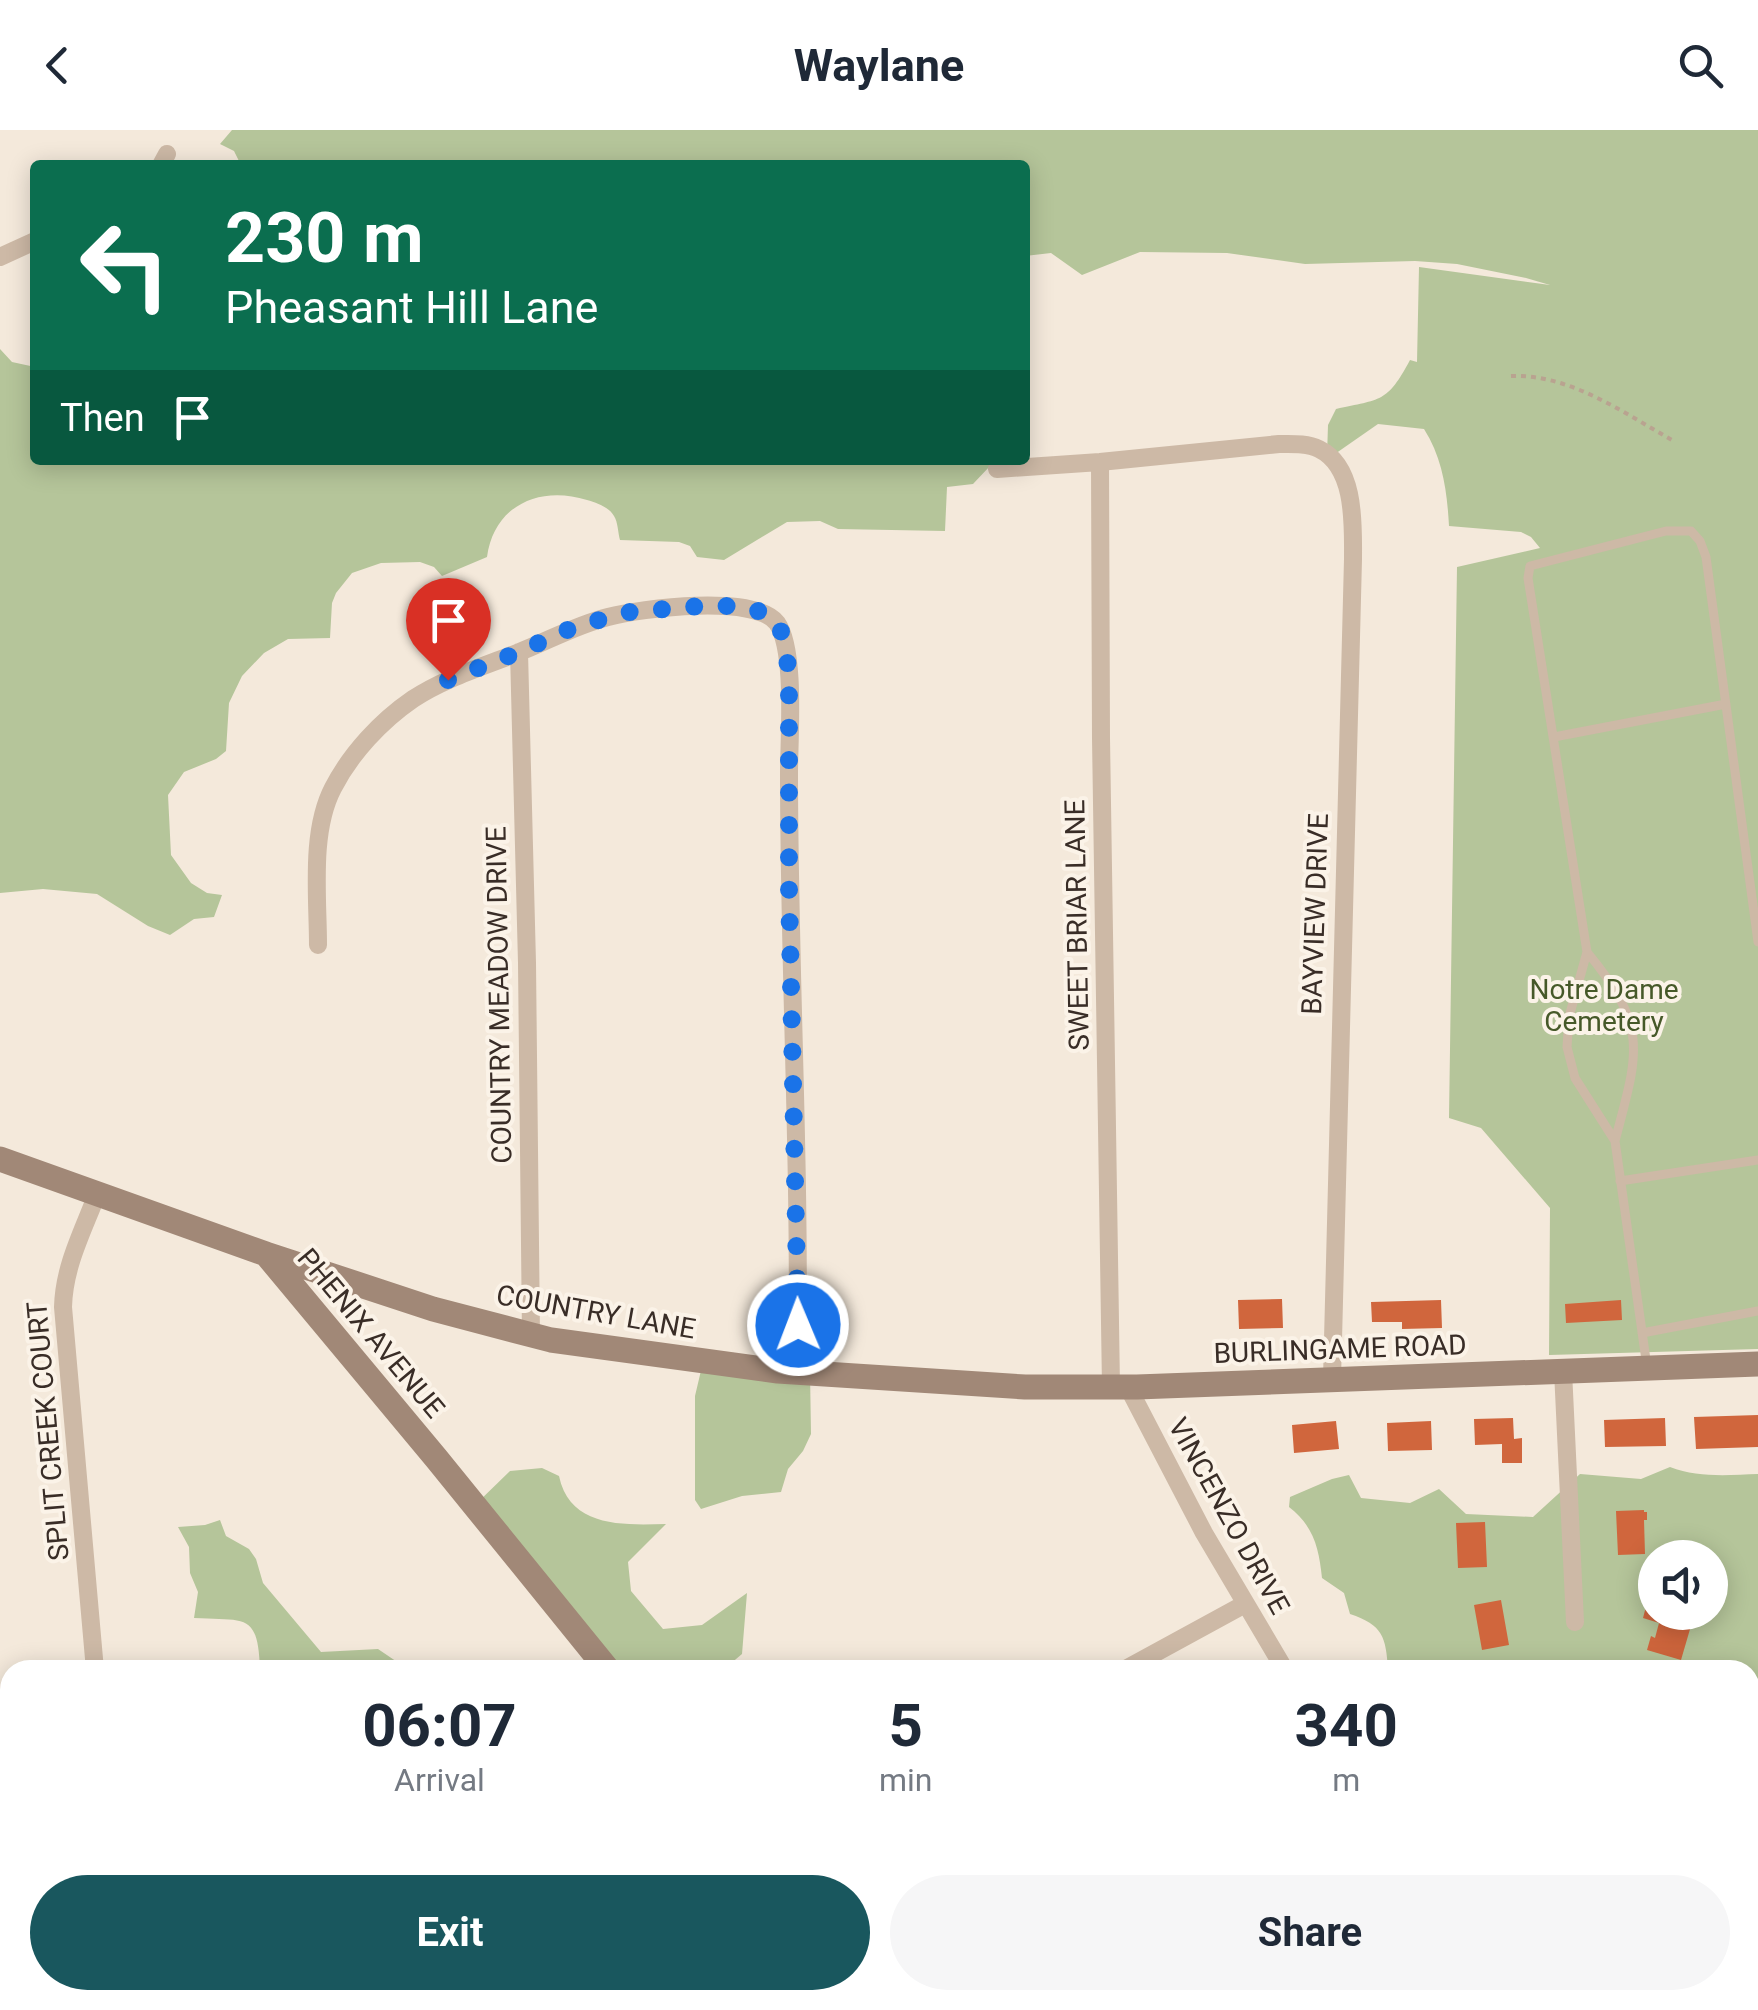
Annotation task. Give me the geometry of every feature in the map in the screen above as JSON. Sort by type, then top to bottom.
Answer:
[{"type":"street","points":[[0,257],[30,243]]},
{"type":"street","name":"BAYVIEW DRIVE","points":[[1100,462],[1279,444],[1306,445],[1329,456],[1348,488],[1353,546],[1332,1379]]},
{"type":"street","points":[[998,469],[1100,462]]},
{"type":"street","name":"SWEET BRIAR LANE","points":[[1100,462],[1100,738],[1120,1387]]},
{"type":"street","points":[[318,945],[320,822],[332,789],[366,740],[414,698],[448,680],[606,617],[701,606],[752,608],[776,620],[789,672],[798,1372]]},
{"type":"street","name":"COUNTRY MEADOW DRIVE","points":[[519,652],[527,962],[530,1336]]},
{"type":"street","name":"PHENIX AVENUE","points":[[0,1159],[266,1254],[600,1660]]},
{"type":"street","name":"SPLIT CREEK COURT","points":[[94,1660],[64,1286],[69,1262],[98,1194]]},
{"type":"street","name":"COUNTRY LANE","points":[[266,1254],[433,1310],[530,1336],[778,1371],[925,1381]]},
{"type":"street","name":"BURLINGAME ROAD","points":[[925,1381],[1120,1387],[1758,1364]]},
{"type":"street","points":[[1562,1371],[1575,1622]]},
{"type":"street","name":"VINCENZO DRIVE","points":[[1120,1387],[1279,1660]]},
{"type":"street","points":[[1142,1660],[1246,1604]]},
{"type":"lane","points":[[1615,1142],[1576,1078],[1567,1047],[1570,1017],[1587,952],[1528,578],[1530,566],[1666,531],[1691,530],[1700,541],[1706,556],[1758,942]]},
{"type":"lane","points":[[1554,738],[1726,704]]},
{"type":"lane","points":[[1587,952],[1620,996],[1633,1029],[1634,1058],[1615,1142],[1647,1368]]},
{"type":"lane","points":[[1620,1181],[1758,1160]]},
{"type":"lane","points":[[1642,1333],[1758,1312]]},
{"type":"path","points":[[1510,376],[1544,378],[1578,390],[1672,440]]},
{"type":"green space","name":"Notre Dame Cemetery","points":[[232,130],[1758,130],[1758,1349],[1549,1355],[1550,1208],[1481,1128],[1449,1118],[1457,567],[1540,548],[1521,532],[1449,526],[1443,476],[1424,429],[1378,424],[1327,456],[1328,425],[1336,409],[1381,397],[1410,360],[1417,362],[1419,267],[1550,285],[1457,264],[1305,264],[1227,253],[1140,252],[1082,275],[1051,253],[1030,255],[1030,160],[238,160],[234,151],[220,144]]},
{"type":"green space","points":[[0,349],[12,362],[30,366],[30,465],[990,466],[973,484],[947,487],[945,531],[838,529],[820,521],[787,522],[724,560],[697,557],[690,546],[679,542],[620,540],[615,518],[606,508],[587,500],[553,495],[522,503],[509,512],[491,539],[487,557],[442,576],[434,567],[420,562],[381,563],[352,573],[332,603],[330,638],[288,639],[264,653],[242,676],[229,703],[226,751],[184,772],[168,795],[171,855],[191,883],[207,893],[222,895],[214,917],[194,919],[170,935],[97,894],[43,889],[0,893]]},
{"type":"green space","points":[[703,1362],[810,1372],[811,1434],[788,1469],[781,1492],[742,1496],[701,1509],[695,1500],[695,1396]]},
{"type":"green space","points":[[1670,1467],[1703,1474],[1758,1474],[1758,1660],[1387,1660],[1381,1634],[1370,1623],[1350,1614],[1344,1593],[1322,1578],[1314,1539],[1289,1507],[1290,1497],[1349,1475],[1361,1498],[1410,1503],[1439,1489],[1466,1514],[1533,1517],[1580,1474],[1641,1479]]},
{"type":"green space","points":[[542,1468],[559,1476],[574,1506],[600,1520],[666,1524],[628,1562],[631,1591],[663,1629],[702,1625],[747,1593],[742,1654],[735,1660],[599,1660],[474,1506],[510,1471]]},
{"type":"green space","points":[[220,1520],[226,1536],[249,1549],[263,1583],[321,1652],[378,1649],[394,1660],[259,1660],[256,1638],[246,1623],[194,1618],[198,1592],[190,1573],[189,1547],[178,1527]]},
{"type":"building","points":[[1282,1299],[1283,1328],[1239,1329],[1238,1300]]},
{"type":"building","points":[[1441,1300],[1442,1328],[1402,1329],[1402,1322],[1372,1322],[1371,1302]]},
{"type":"building","points":[[1621,1300],[1622,1320],[1566,1323],[1565,1304]]},
{"type":"building","points":[[1758,1415],[1758,1447],[1696,1449],[1694,1417]]},
{"type":"building","points":[[1513,1418],[1514,1439],[1522,1438],[1522,1463],[1502,1463],[1502,1444],[1475,1445],[1474,1419]]},
{"type":"building","points":[[1665,1418],[1666,1446],[1605,1447],[1604,1420]]},
{"type":"building","points":[[1336,1421],[1339,1449],[1294,1453],[1292,1425]]},
{"type":"building","points":[[1431,1421],[1432,1450],[1388,1451],[1387,1423]]},
{"type":"building","points":[[1616,1511],[1647,1512],[1645,1540],[1638,1540],[1638,1554],[1618,1555]]},
{"type":"building","points":[[1485,1522],[1487,1567],[1458,1568],[1456,1523]]},
{"type":"building","points":[[1501,1600],[1509,1645],[1482,1650],[1474,1605]]},
{"type":"building","points":[[1657,1630],[1690,1630],[1681,1660],[1647,1650],[1651,1636],[1655,1638]]},
{"type":"route","points":[[448,680],[576,626],[630,612],[727,606],[752,608],[776,620],[789,672],[798,1325]]}]
